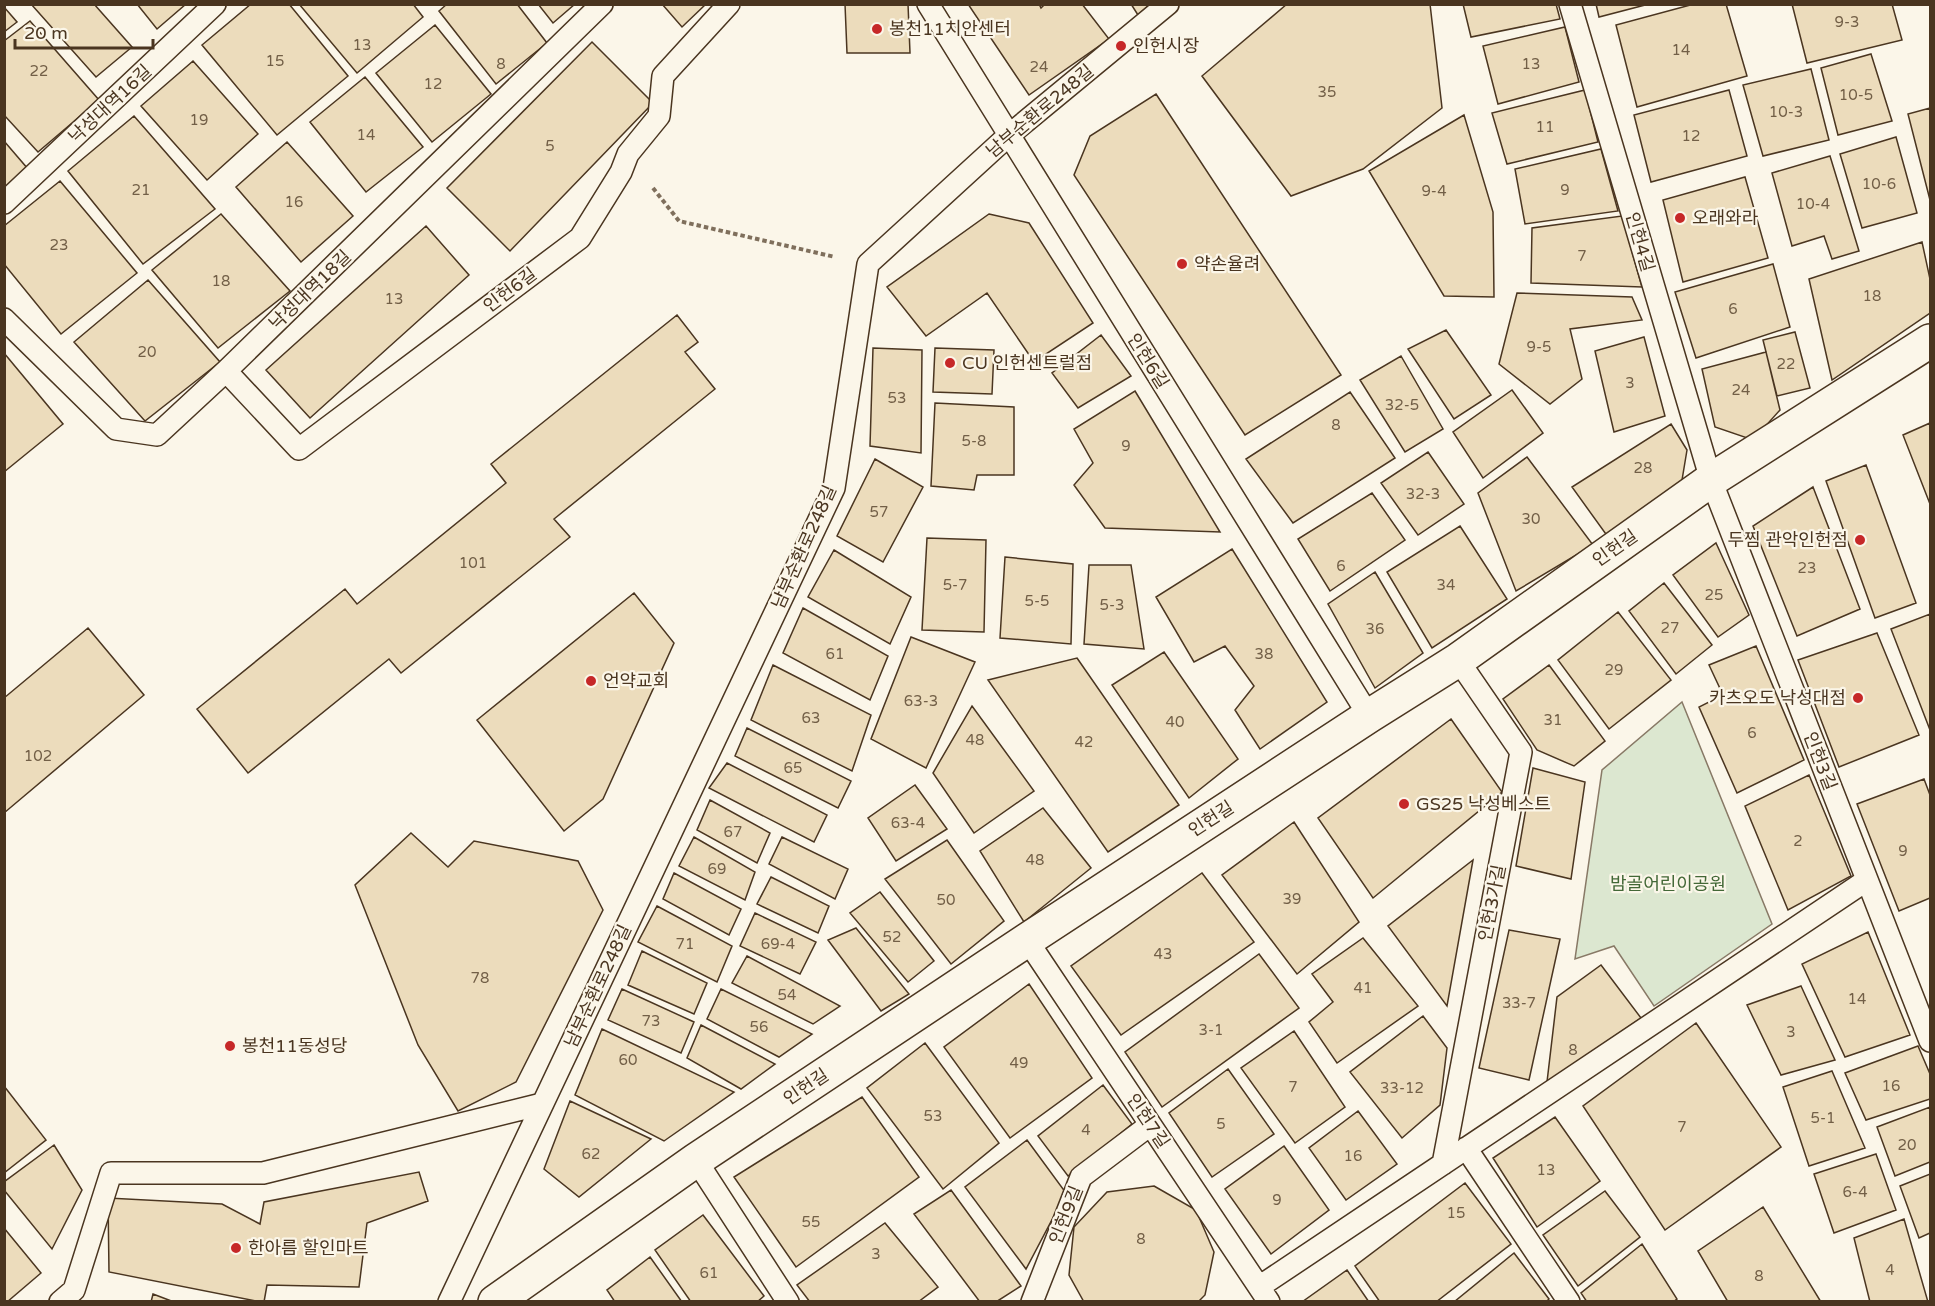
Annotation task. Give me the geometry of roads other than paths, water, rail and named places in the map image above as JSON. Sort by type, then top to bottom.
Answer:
[{"type":"street","name":"인헌길","points":[[495,1302],[696,1160],[1027,940],[1458,660],[1710,480],[1930,341]]},
{"type":"lane","name":"낙성대역16길","points":[[4,203],[215,4]]},
{"type":"lane","name":"낙성대역18길","points":[[4,319],[116,429],[157,435],[226,371],[602,4]]},
{"type":"lane","name":"인헌6길","points":[[226,371],[300,449],[580,238],[621,172],[628,154],[659,116],[663,76],[729,4]]},
{"type":"lane","name":"인헌6길","points":[[928,4],[1369,716]]},
{"type":"lane","name":"남부순환로248길","points":[[449,1302],[834,488],[868,264],[1008,135],[1168,4]]},
{"type":"lane","name":"인헌4길","points":[[1570,4],[1710,480]]},
{"type":"lane","name":"인헌3길","points":[[1710,480],[1930,1041]]},
{"type":"lane","name":"인헌3가길","points":[[1443,1164],[1521,752],[1458,660]]},
{"type":"lane","points":[[1264,1294],[1466,1148],[1867,880]]},
{"type":"lane","name":"인헌7길","points":[[1027,940],[1264,1294]]},
{"type":"lane","points":[[60,1302],[74,1290],[111,1173],[263,1173],[542,1104]]},
{"type":"lane","name":"인헌9길","points":[[1032,1302],[1081,1177],[1150,1125]]},
{"type":"lane","points":[[1466,1148],[1569,1302]]},
{"type":"lane","points":[[696,1160],[788,1302]]},
{"type":"place","name":"봉천11치안센터","points":[[877,29]]},
{"type":"place","name":"인헌시장","points":[[1121,46]]},
{"type":"place","name":"오래와라","points":[[1680,218]]},
{"type":"place","name":"약손율려","points":[[1182,264]]},
{"type":"place","name":"CU 인헌센트럴점","points":[[950,363]]},
{"type":"place","name":"두찜 관악인헌점","points":[[1860,540]]},
{"type":"place","name":"언약교회","points":[[591,681]]},
{"type":"place","name":"카츠오도 낙성대점","points":[[1858,698]]},
{"type":"place","name":"GS25 낙성베스트","points":[[1404,804]]},
{"type":"place","name":"봉천11동성당","points":[[230,1046]]},
{"type":"place","name":"한아름 할인마트","points":[[236,1248]]},
{"type":"park label","name":"밤골어린이공원","points":[[1668,884]]}]
